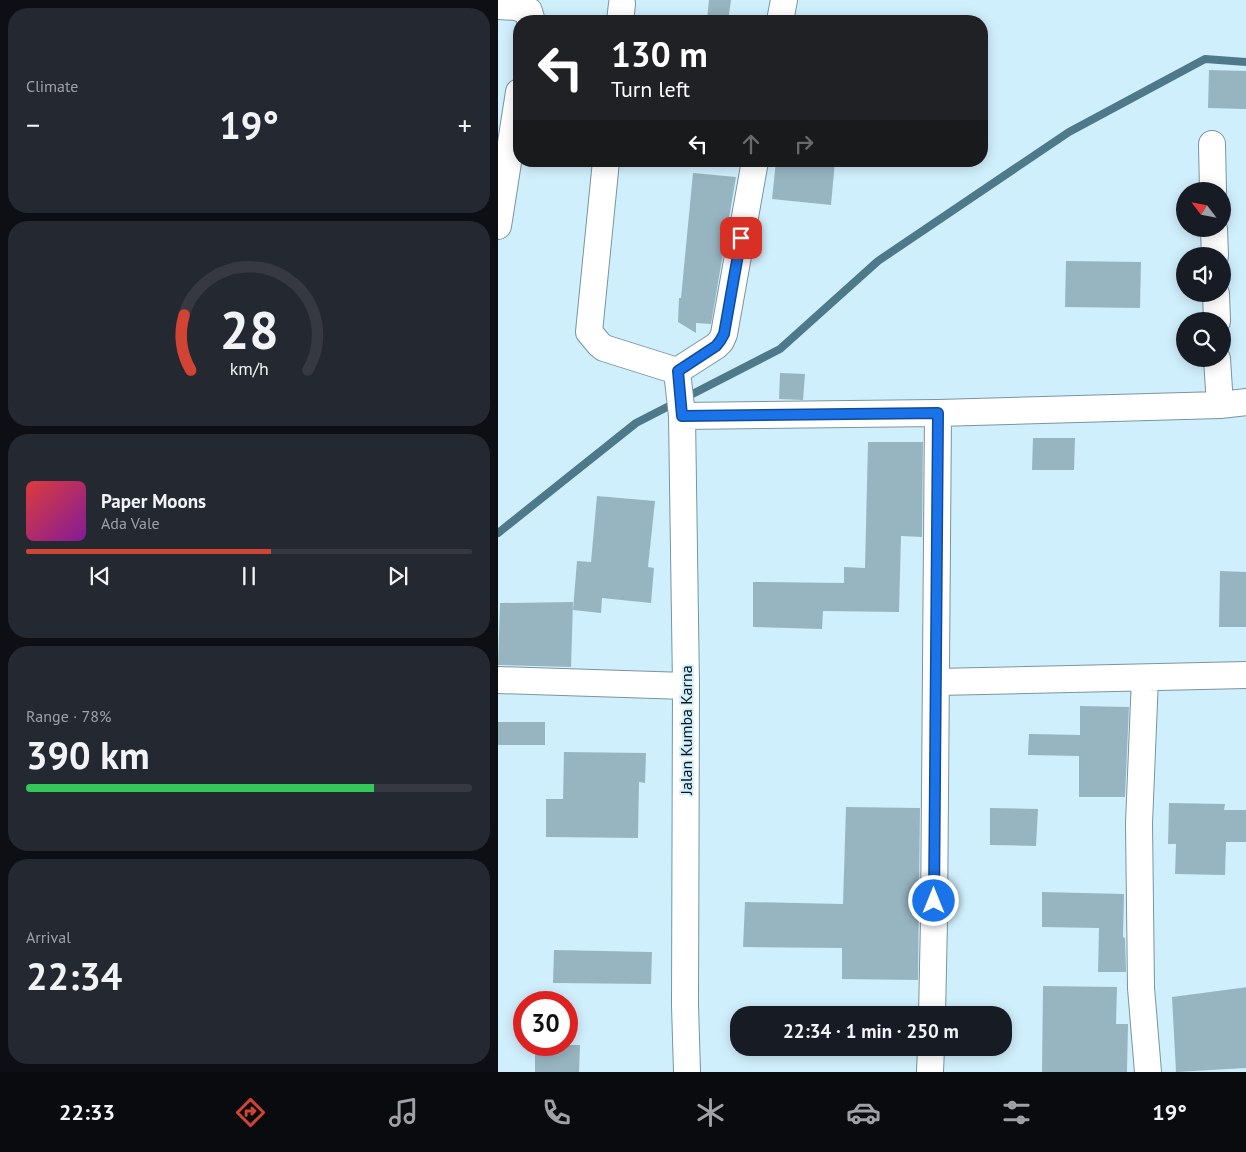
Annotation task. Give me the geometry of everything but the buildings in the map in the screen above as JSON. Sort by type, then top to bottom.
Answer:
[{"type":"street","points":[[781,15],[784,0]]},
{"type":"street","points":[[498,6],[516,7],[529,11],[530,15]]},
{"type":"street","points":[[498,226],[513,130]]},
{"type":"street","points":[[1212,144],[1214,182]]},
{"type":"street","points":[[605,167],[589,332],[604,348],[680,397],[938,413],[1220,405],[1246,402]]},
{"type":"street","points":[[680,397],[724,334],[754,167]]},
{"type":"street","points":[[1218,367],[1220,405]]},
{"type":"street","name":"Jalan Kumba Karna","points":[[680,397],[686,686],[686,1072]]},
{"type":"street","points":[[932,1006],[938,413]]},
{"type":"street","points":[[936,682],[1246,674]]},
{"type":"street","points":[[1144,678],[1139,823],[1141,988],[1148,1072]]},
{"type":"street","points":[[498,680],[686,686]]},
{"type":"street","points":[[930,1072],[931,1056]]},
{"type":"waterway","points":[[498,533],[636,423],[780,349],[878,261],[1069,132],[1205,59],[1247,62]]},
{"type":"route","points":[[741,238],[724,334],[716,346],[678,371],[682,416],[938,413],[934,901]]}]
